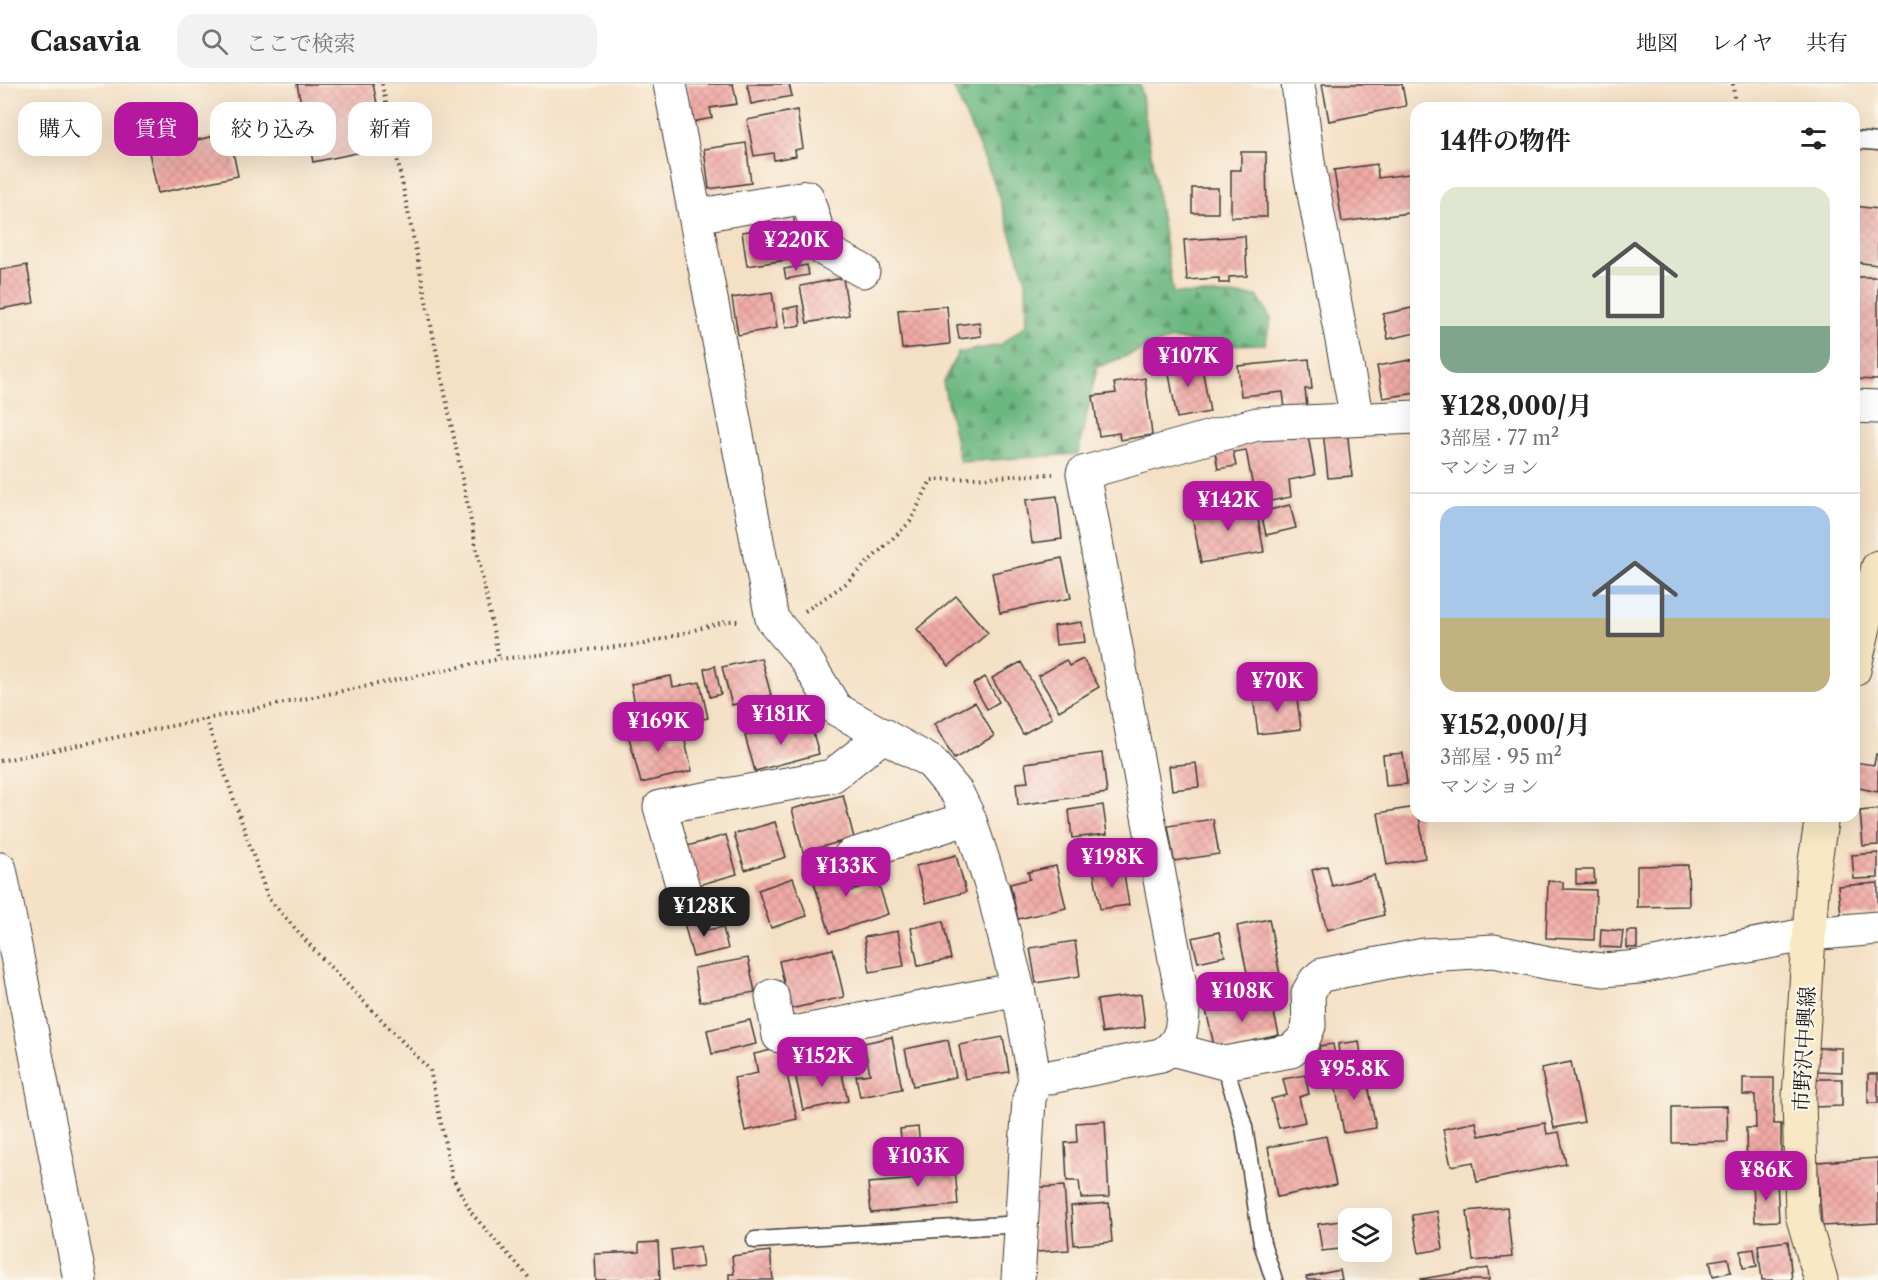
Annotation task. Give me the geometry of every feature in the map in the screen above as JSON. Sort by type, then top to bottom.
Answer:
[{"type":"main road","points":[[1860,644],[1878,567]]},
{"type":"main road","name":"市野沢中興線","points":[[1821,822],[1813,874],[1799,1097],[1803,1215],[1821,1280]]},
{"type":"street","points":[[670,84],[772,619],[805,658],[836,709],[932,762],[957,793],[969,818],[993,891],[1018,989],[1035,1080],[1029,1098],[1018,1280]]},
{"type":"street","points":[[1298,84],[1308,162],[1357,419]]},
{"type":"street","points":[[695,216],[807,197],[823,249],[863,271]]},
{"type":"street","points":[[1860,406],[1878,407]]},
{"type":"street","points":[[1035,1080],[1161,1055],[1172,1049],[1183,1026],[1183,1001],[1083,473],[1257,424],[1410,417]]},
{"type":"street","points":[[683,888],[660,807],[832,776],[884,735]]},
{"type":"street","points":[[850,856],[969,818]]},
{"type":"street","points":[[0,869],[80,1280]]},
{"type":"street","points":[[1172,1049],[1224,1063],[1291,1051],[1303,1040],[1309,1026],[1308,993],[1315,981],[1322,975],[1424,955],[1494,951],[1549,963],[1603,970],[1639,967],[1810,934],[1878,928]]},
{"type":"street","points":[[772,996],[779,1036],[1018,989]]},
{"type":"lane","points":[[1860,140],[1878,142]]},
{"type":"lane","points":[[1224,1063],[1244,1127],[1262,1243],[1274,1280]]},
{"type":"lane","points":[[755,1240],[1021,1224]]},
{"type":"path","points":[[382,84],[499,659]]},
{"type":"path","points":[[1733,84],[1734,102]]},
{"type":"path","points":[[0,760],[499,659],[644,644],[727,621],[772,619],[806,611],[844,585],[910,522],[931,480],[1083,473]]},
{"type":"path","points":[[206,719],[268,898],[316,953],[430,1070],[452,1177],[472,1215],[531,1280]]},
{"type":"green space","points":[[952,84],[1140,84],[1173,293],[1257,296],[1271,319],[1265,344],[1225,345],[1171,339],[1097,367],[1078,454],[960,462],[943,382],[958,353],[1000,345],[1027,324],[1026,280],[993,179]]},
{"type":"building","points":[[297,84],[373,84],[377,102],[348,102],[348,155],[313,162],[312,156],[336,156],[336,102],[301,102]]},
{"type":"building","points":[[686,84],[733,84],[737,104],[710,108],[712,118],[692,122]]},
{"type":"building","points":[[747,84],[789,84],[792,96],[751,104]]},
{"type":"building","points":[[1322,84],[1402,84],[1406,106],[1329,121]]},
{"type":"building","points":[[797,110],[803,148],[795,150],[796,156],[774,160],[773,153],[754,156],[747,120]]},
{"type":"building","points":[[210,137],[210,156],[234,156],[238,176],[158,193],[150,156],[198,156],[198,140]]},
{"type":"building","points":[[746,143],[751,183],[709,189],[704,149]]},
{"type":"building","points":[[1241,152],[1266,152],[1267,217],[1231,217],[1231,170],[1241,170]]},
{"type":"building","points":[[1377,164],[1378,178],[1410,174],[1410,213],[1342,222],[1334,170]]},
{"type":"building","points":[[1192,188],[1218,188],[1218,213],[1192,213]]},
{"type":"building","points":[[1860,207],[1878,209],[1878,265],[1860,263]]},
{"type":"building","points":[[793,214],[800,258],[747,266],[742,232],[770,228],[769,217]]},
{"type":"building","points":[[1245,236],[1247,276],[1229,277],[1229,283],[1219,283],[1219,278],[1187,280],[1184,240]]},
{"type":"building","points":[[27,265],[34,303],[0,309],[0,270]]},
{"type":"building","points":[[807,265],[809,275],[786,279],[784,269]]},
{"type":"building","points":[[1860,277],[1878,277],[1878,380],[1860,379]]},
{"type":"building","points":[[843,278],[849,315],[807,323],[800,286]]},
{"type":"building","points":[[772,292],[777,328],[738,335],[732,298]]},
{"type":"building","points":[[798,306],[801,325],[786,328],[783,309]]},
{"type":"building","points":[[947,306],[950,344],[902,349],[898,310]]},
{"type":"building","points":[[1410,308],[1410,334],[1388,339],[1383,314]]},
{"type":"building","points":[[979,322],[981,336],[959,339],[957,325]]},
{"type":"building","points":[[1200,357],[1210,412],[1177,418],[1167,363]]},
{"type":"building","points":[[1309,359],[1312,389],[1305,389],[1307,407],[1285,409],[1283,392],[1241,396],[1238,366]]},
{"type":"building","points":[[1410,360],[1410,394],[1383,398],[1377,366]]},
{"type":"building","points":[[1145,378],[1152,435],[1120,440],[1119,433],[1099,436],[1093,396],[1116,393],[1114,383]]},
{"type":"building","points":[[1347,429],[1352,476],[1328,478],[1323,431]]},
{"type":"building","points":[[1307,430],[1315,475],[1289,480],[1291,497],[1256,504],[1246,450],[1233,452],[1236,466],[1218,469],[1214,447]]},
{"type":"building","points":[[1057,496],[1062,539],[1032,543],[1026,500]]},
{"type":"building","points":[[1239,496],[1242,510],[1256,508],[1264,552],[1201,563],[1192,516],[1219,512],[1217,500]]},
{"type":"building","points":[[1290,505],[1296,528],[1266,535],[1261,512]]},
{"type":"building","points":[[1062,558],[1071,598],[1000,613],[992,573]]},
{"type":"building","points":[[956,596],[988,633],[949,666],[917,629]]},
{"type":"building","points":[[1082,622],[1085,642],[1056,645],[1054,626]]},
{"type":"building","points":[[761,658],[771,695],[732,705],[722,667]]},
{"type":"building","points":[[1083,659],[1099,687],[1059,711],[1038,676],[1066,660],[1069,666]]},
{"type":"building","points":[[1021,662],[1052,718],[1023,734],[992,678]]},
{"type":"building","points":[[715,666],[721,694],[710,697],[704,669]]},
{"type":"building","points":[[671,676],[673,687],[700,682],[708,718],[688,722],[686,713],[674,716],[672,709],[637,716],[631,684]]},
{"type":"building","points":[[985,677],[999,702],[987,709],[973,684]]},
{"type":"building","points":[[1296,691],[1301,729],[1258,734],[1253,697]]},
{"type":"building","points":[[975,702],[994,736],[954,759],[934,724]]},
{"type":"building","points":[[665,721],[670,740],[684,737],[692,771],[641,783],[627,730]]},
{"type":"building","points":[[785,725],[787,732],[811,725],[819,754],[755,771],[745,736]]},
{"type":"building","points":[[1102,753],[1107,793],[1018,805],[1016,783],[1028,782],[1025,763]]},
{"type":"building","points":[[1403,753],[1407,784],[1386,786],[1383,755]]},
{"type":"building","points":[[1876,754],[1878,754],[1878,792],[1860,788],[1860,763],[1874,765]]},
{"type":"building","points":[[1196,763],[1199,787],[1172,790],[1169,766]]},
{"type":"building","points":[[843,795],[854,838],[803,852],[792,809]]},
{"type":"building","points":[[1103,805],[1107,834],[1072,838],[1069,810]]},
{"type":"building","points":[[1410,808],[1410,822],[1420,822],[1425,858],[1387,865],[1378,813]]},
{"type":"building","points":[[1878,809],[1878,845],[1863,846],[1860,811]]},
{"type":"building","points":[[1213,819],[1219,854],[1174,861],[1168,826]]},
{"type":"building","points":[[775,822],[786,857],[745,870],[734,834]]},
{"type":"building","points":[[726,835],[737,874],[695,886],[684,847]]},
{"type":"building","points":[[1878,853],[1878,878],[1854,879],[1852,855]]},
{"type":"building","points":[[956,855],[966,892],[926,903],[916,866]]},
{"type":"building","points":[[840,859],[849,891],[878,882],[888,914],[830,933],[810,871]]},
{"type":"building","points":[[1688,865],[1689,906],[1637,907],[1637,866]]},
{"type":"building","points":[[1056,866],[1066,908],[1018,919],[1010,884],[1030,879],[1028,872]]},
{"type":"building","points":[[1327,866],[1332,886],[1374,875],[1384,915],[1327,930],[1312,870]]},
{"type":"building","points":[[1123,868],[1129,905],[1100,909],[1094,873]]},
{"type":"building","points":[[1576,870],[1594,870],[1595,883],[1576,884]]},
{"type":"building","points":[[793,878],[807,916],[771,928],[758,890]]},
{"type":"building","points":[[1548,881],[1563,882],[1563,889],[1596,890],[1594,940],[1546,938]]},
{"type":"building","points":[[1878,883],[1878,913],[1841,915],[1838,886]]},
{"type":"building","points":[[683,919],[701,919],[706,930],[723,927],[728,949],[693,957]]},
{"type":"building","points":[[1269,919],[1282,985],[1251,991],[1237,926]]},
{"type":"building","points":[[943,921],[951,959],[918,966],[911,928]]},
{"type":"building","points":[[1601,929],[1623,931],[1621,948],[1600,947]]},
{"type":"building","points":[[898,931],[904,966],[870,972],[864,937]]},
{"type":"building","points":[[1627,931],[1637,931],[1637,948],[1627,948]]},
{"type":"building","points":[[1219,932],[1225,956],[1198,962],[1192,938]]},
{"type":"building","points":[[1075,941],[1080,976],[1036,983],[1030,948]]},
{"type":"building","points":[[833,949],[844,997],[790,1009],[779,961]]},
{"type":"building","points":[[748,958],[755,992],[700,1002],[694,968]]},
{"type":"building","points":[[1141,994],[1145,1027],[1102,1033],[1097,1000]]},
{"type":"building","points":[[1270,996],[1279,1035],[1215,1050],[1206,1010]]},
{"type":"building","points":[[750,1020],[756,1044],[712,1054],[707,1030]]},
{"type":"building","points":[[892,1037],[902,1089],[860,1097],[856,1076],[870,1074],[864,1043]]},
{"type":"building","points":[[1003,1037],[1009,1072],[965,1079],[959,1045]]},
{"type":"building","points":[[948,1040],[956,1077],[913,1086],[905,1049]]},
{"type":"building","points":[[1359,1041],[1362,1062],[1340,1065],[1338,1044]]},
{"type":"building","points":[[1333,1044],[1336,1062],[1321,1064],[1319,1046]]},
{"type":"building","points":[[781,1048],[797,1119],[745,1131],[734,1078],[758,1073],[754,1054]]},
{"type":"building","points":[[1815,1048],[1842,1048],[1842,1072],[1815,1071]]},
{"type":"building","points":[[1571,1062],[1584,1122],[1554,1128],[1541,1068]]},
{"type":"building","points":[[840,1065],[848,1101],[803,1110],[795,1074]]},
{"type":"building","points":[[1365,1068],[1376,1128],[1344,1133],[1333,1073]]},
{"type":"building","points":[[1868,1074],[1878,1074],[1878,1103],[1868,1103]]},
{"type":"building","points":[[1305,1075],[1309,1094],[1299,1097],[1305,1122],[1279,1128],[1271,1099],[1287,1095],[1283,1079]]},
{"type":"building","points":[[1743,1078],[1774,1078],[1774,1124],[1781,1124],[1781,1174],[1747,1174],[1746,1128],[1756,1128],[1755,1095],[1743,1095]]},
{"type":"building","points":[[1814,1079],[1842,1079],[1842,1106],[1814,1107]]},
{"type":"building","points":[[1727,1106],[1728,1142],[1672,1143],[1672,1107]]},
{"type":"building","points":[[1105,1121],[1109,1197],[1081,1198],[1079,1181],[1067,1181],[1065,1143],[1077,1142],[1076,1123]]},
{"type":"building","points":[[1476,1122],[1479,1136],[1545,1123],[1547,1134],[1559,1132],[1566,1164],[1477,1182],[1473,1162],[1451,1166],[1443,1129]]},
{"type":"building","points":[[918,1127],[920,1146],[902,1148],[900,1129]]},
{"type":"building","points":[[1326,1136],[1336,1185],[1277,1197],[1268,1147]]},
{"type":"building","points":[[954,1155],[958,1205],[871,1213],[868,1183],[919,1179],[917,1158]]},
{"type":"building","points":[[1878,1158],[1878,1223],[1822,1226],[1817,1162]]},
{"type":"building","points":[[1777,1181],[1779,1221],[1755,1222],[1753,1183]]},
{"type":"building","points":[[1064,1186],[1069,1250],[1036,1252],[1032,1188]]},
{"type":"building","points":[[1109,1203],[1112,1242],[1074,1245],[1071,1206]]},
{"type":"building","points":[[1507,1207],[1512,1257],[1473,1261],[1467,1211]]},
{"type":"building","points":[[1437,1211],[1443,1249],[1419,1253],[1412,1215]]},
{"type":"building","points":[[1338,1221],[1338,1249],[1322,1251],[1318,1224]]},
{"type":"building","points":[[1788,1241],[1792,1280],[1762,1280],[1758,1245]]},
{"type":"building","points":[[658,1242],[660,1280],[596,1280],[595,1254],[639,1252],[639,1243]]},
{"type":"building","points":[[700,1246],[703,1267],[673,1270],[671,1250]]},
{"type":"building","points":[[1754,1249],[1757,1266],[1743,1268],[1741,1251]]},
{"type":"building","points":[[770,1251],[773,1280],[729,1280],[729,1274],[734,1274],[732,1256]]},
{"type":"building","points":[[1728,1258],[1731,1272],[1713,1276],[1710,1261]]},
{"type":"building","points":[[1488,1268],[1489,1280],[1421,1279]]},
{"type":"building","points":[[1340,1270],[1342,1280],[1307,1280],[1306,1277]]}]
